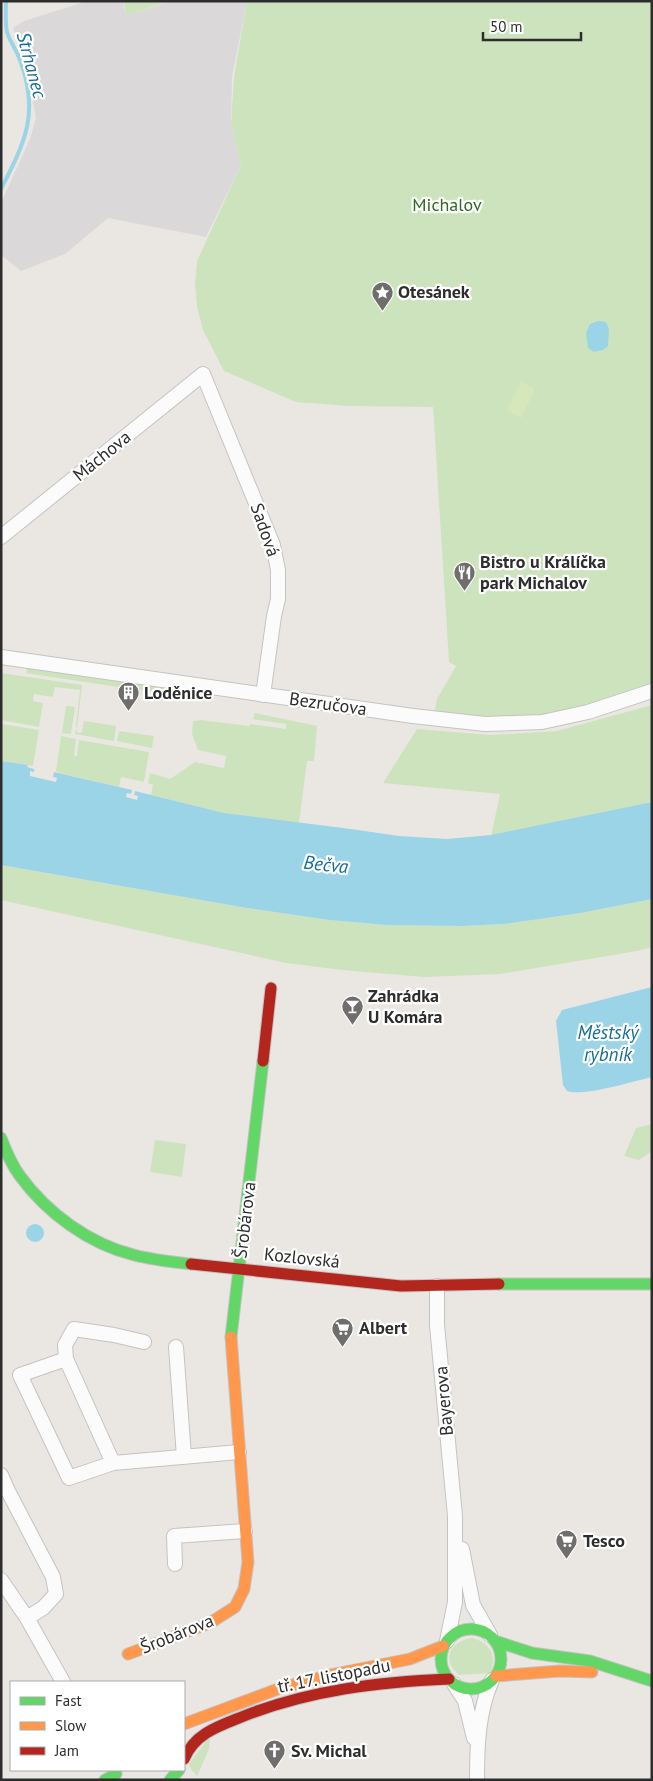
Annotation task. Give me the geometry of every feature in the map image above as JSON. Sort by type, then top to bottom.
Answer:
[{"type":"street","name":"Máchova","points":[[1,538],[203,374]]},
{"type":"street","name":"Sadová","points":[[203,374],[273,545],[278,570],[278,599],[263,695]]},
{"type":"street","name":"Bezručova","points":[[1,657],[413,716],[485,724],[542,722],[588,712],[652,691]]},
{"type":"street","name":"Šrobárova","points":[[128,1654],[210,1623],[235,1607],[244,1589],[248,1562],[230,1342],[271,988]]},
{"type":"street","name":"Kozlovská","points":[[1,1138],[9,1158],[19,1175],[32,1192],[61,1218],[98,1242],[134,1255],[239,1269],[401,1286],[539,1282],[652,1284]]},
{"type":"street","name":"Bayerova","points":[[436,1286],[439,1353],[455,1516],[456,1596],[445,1644]]},
{"type":"street","points":[[112,1463],[66,1359],[65,1345],[74,1329],[144,1342]]},
{"type":"street","points":[[176,1347],[184,1457]]},
{"type":"street","points":[[66,1359],[20,1375],[69,1478],[112,1463],[239,1452]]},
{"type":"street","points":[[1,1475],[5,1493],[53,1577],[56,1594],[43,1608],[27,1618]]},
{"type":"street","name":"Bayerova","points":[[455,1516],[472,1602],[492,1638]]},
{"type":"street","points":[[175,1564],[174,1536],[245,1531]]},
{"type":"street","points":[[1,1580],[27,1618],[62,1681]]},
{"type":"street","name":"tř. 17. listopadu","points":[[185,1724],[278,1689],[330,1675],[410,1659],[445,1644],[456,1633],[467,1629],[478,1630],[492,1638],[532,1653],[590,1661],[652,1681]]},
{"type":"street","points":[[477,1780],[477,1751],[482,1709],[500,1667],[501,1658],[499,1649],[492,1638]]},
{"type":"street","points":[[445,1644],[441,1655],[441,1664],[444,1672],[461,1693],[468,1711],[477,1751]]},
{"type":"street","name":"tř. 17. listopadu","points":[[185,1757],[189,1747],[200,1736],[212,1729],[280,1702],[348,1687],[405,1680],[452,1682],[460,1687],[474,1689],[487,1684],[494,1678],[560,1671],[596,1672],[652,1681]]},
{"type":"street","points":[[105,1780],[117,1775]]},
{"type":"shaded area","points":[[87,1],[122,1],[127,15],[171,1],[247,1],[232,77],[231,123],[241,165],[206,237],[108,218],[65,254],[21,271],[1,255],[1,203],[30,139],[36,118],[27,65],[13,28],[24,21]]},
{"type":"green space","points":[[123,1],[169,1],[127,15]]},
{"type":"green space","name":"Michalov","points":[[247,1],[652,1],[652,688],[586,709],[544,716],[504,719],[438,715],[435,710],[437,699],[456,666],[449,662],[433,407],[348,406],[296,402],[224,371],[203,330],[197,307],[195,284],[197,261],[241,165],[231,124],[234,77]]},
{"type":"green space","points":[[521,382],[535,389],[521,418],[507,411]]},
{"type":"green space","points":[[27,668],[178,690],[178,696],[26,673]]},
{"type":"green space","points":[[1,673],[82,685],[77,728],[80,690],[55,687],[53,697],[34,694],[33,701],[43,703],[39,727],[1,720]]},
{"type":"green space","points":[[652,705],[652,802],[491,836],[500,794],[383,783],[417,729],[491,735],[557,731]]},
{"type":"green space","points":[[66,706],[75,707],[71,734],[62,733]]},
{"type":"green space","points":[[255,713],[317,726],[314,761],[307,761],[299,823],[224,813],[151,795],[153,785],[148,783],[150,773],[170,779],[195,762],[224,768],[226,756],[198,750],[192,734],[193,721],[201,720],[249,726],[250,724],[286,729],[286,724],[253,719]]},
{"type":"green space","points":[[84,721],[116,726],[114,741],[75,734],[76,729],[78,733],[82,732]]},
{"type":"green space","points":[[1,724],[39,730],[33,766],[1,761]]},
{"type":"green space","points":[[119,731],[154,736],[152,748],[117,741]]},
{"type":"green space","points":[[61,736],[76,739],[74,756],[77,756],[79,740],[149,752],[144,782],[121,777],[119,787],[56,771]]},
{"type":"green space","points":[[1,865],[247,908],[329,920],[387,925],[462,926],[504,924],[581,913],[652,899],[652,947],[500,974],[424,977],[286,963],[1,900]]},
{"type":"green space","points":[[652,1124],[652,1151],[639,1160],[624,1156],[636,1128]]},
{"type":"green space","points":[[155,1140],[186,1144],[182,1177],[150,1172]]},
{"type":"green space","points":[[472,1638],[484,1643],[491,1651],[493,1661],[490,1673],[459,1675],[453,1669],[449,1657],[454,1647],[458,1643]]},
{"type":"green space","points":[[210,1736],[209,1749],[197,1776],[189,1764]]},
{"type":"water","points":[[598,321],[606,322],[609,329],[608,346],[603,350],[594,352],[588,348],[586,333],[590,324]]},
{"type":"water","name":"Bečva","points":[[1,761],[28,765],[27,767],[34,769],[34,772],[30,771],[30,776],[56,782],[57,778],[53,777],[54,772],[132,790],[131,794],[127,793],[126,797],[137,800],[138,796],[134,795],[135,791],[224,813],[399,836],[447,839],[491,835],[652,802],[652,899],[581,913],[504,924],[462,926],[387,925],[329,920],[247,908],[1,865]]},
{"type":"water","name":"Městský rybník","points":[[652,987],[652,1077],[584,1092],[567,1091],[563,1085],[556,1021],[562,1010]]},
{"type":"water","points":[[35,1224],[41,1227],[44,1233],[41,1239],[35,1242],[29,1239],[26,1233],[29,1227]]},
{"type":"waterway","name":"Strhanec","points":[[1,189],[23,142],[29,112],[26,79],[19,57],[7,32],[6,1]]},
{"type":"traffic: fast","points":[[231,1337],[263,1061]]},
{"type":"traffic: fast","points":[[1,1138],[11,1162],[31,1190],[56,1214],[85,1235],[117,1250],[134,1255],[191,1264]]},
{"type":"traffic: fast","points":[[499,1284],[652,1284]]},
{"type":"traffic: fast","points":[[471,1629],[488,1634],[496,1642],[501,1659],[496,1676],[488,1684],[471,1689],[454,1684],[446,1676],[441,1659],[446,1642],[454,1634],[471,1629]]},
{"type":"traffic: fast","points":[[495,1641],[532,1653],[590,1661],[652,1681]]},
{"type":"traffic: fast","points":[[170,1780],[178,1771]]},
{"type":"traffic: fast","points":[[105,1780],[116,1774]]},
{"type":"traffic: slow","points":[[128,1654],[210,1623],[235,1607],[244,1589],[248,1562],[231,1337]]},
{"type":"traffic: slow","points":[[185,1724],[278,1689],[330,1675],[410,1659],[443,1646]]},
{"type":"traffic: slow","points":[[496,1676],[560,1671],[592,1672]]},
{"type":"traffic: jam","points":[[263,1061],[271,988]]},
{"type":"traffic: jam","points":[[191,1264],[401,1286],[499,1284]]},
{"type":"traffic: jam","points":[[185,1757],[194,1743],[209,1731],[269,1707],[345,1689],[397,1682],[449,1679]]},
{"type":"place","name":"Otesánek","points":[[382,311]]},
{"type":"place","name":"Bistro u Králíčka park Michalov","points":[[464,591]]},
{"type":"place","name":"Loděnice","points":[[128,712]]},
{"type":"place","name":"Zahrádka U Komára","points":[[352,1025]]},
{"type":"place","name":"Albert","points":[[343,1347]]},
{"type":"place","name":"Tesco","points":[[567,1560]]},
{"type":"place","name":"Sv. Michal","points":[[275,1770]]}]
